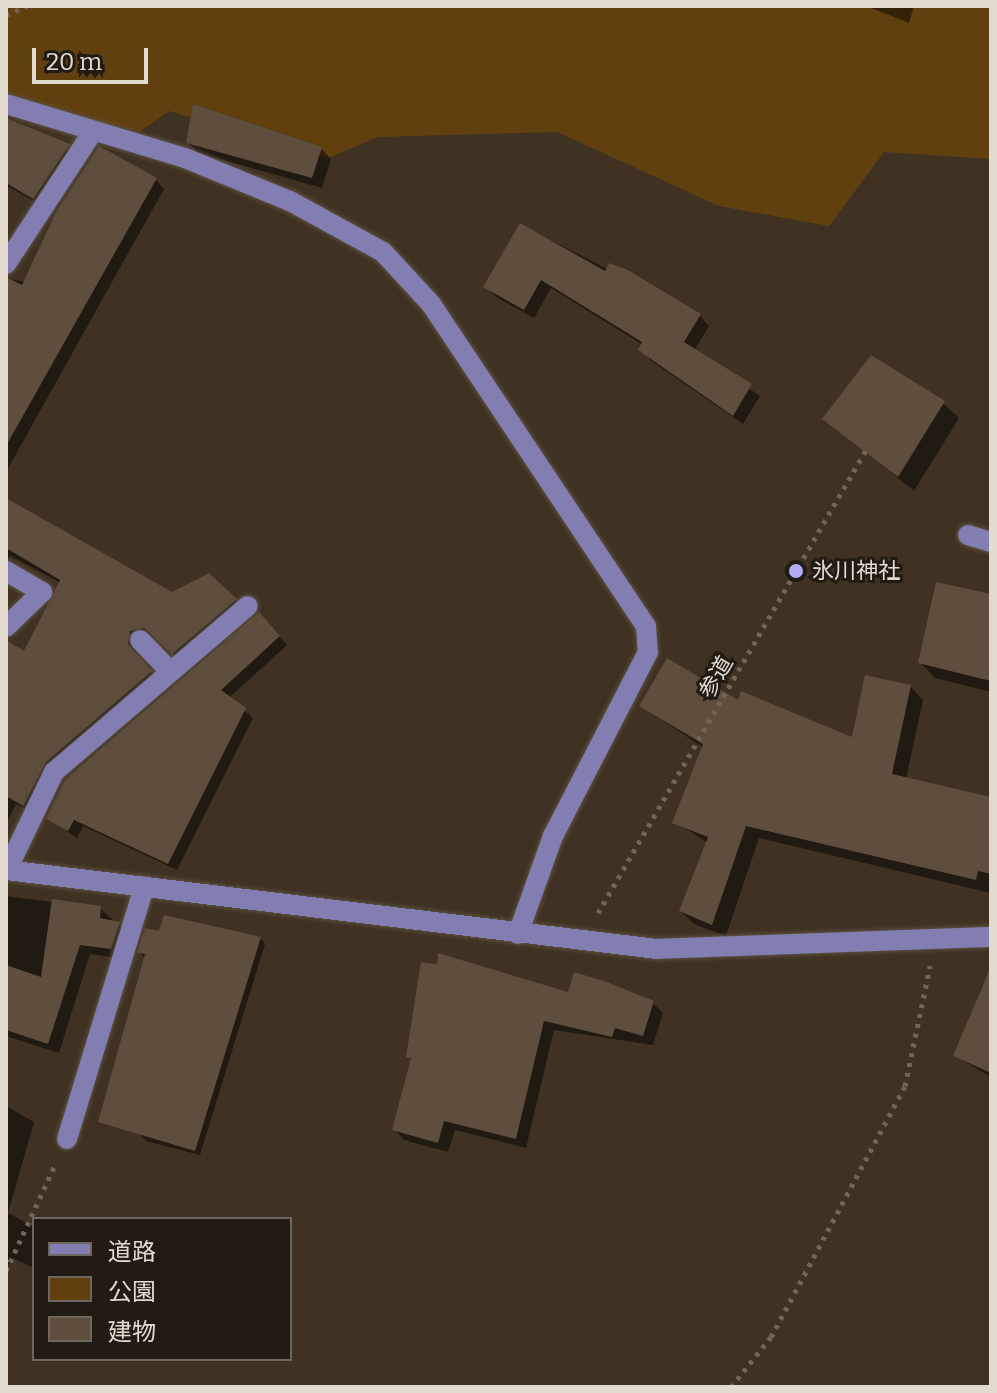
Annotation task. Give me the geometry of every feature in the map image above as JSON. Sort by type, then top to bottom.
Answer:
[{"type":"street","points":[[6,104],[92,133],[198,163],[290,201],[383,252],[431,304],[646,626],[648,652],[553,836],[518,934]]},
{"type":"street","points":[[6,264],[92,133]]},
{"type":"street","points":[[968,535],[991,542]]},
{"type":"street","points":[[6,571],[42,592],[6,627]]},
{"type":"street","points":[[248,606],[168,669],[54,772],[6,870],[657,949],[937,936],[991,937]]},
{"type":"street","points":[[140,640],[168,669]]},
{"type":"street","points":[[67,1139],[144,887]]},
{"type":"path","points":[[6,15],[27,6]]},
{"type":"path","name":"参道","points":[[593,920],[866,450]]},
{"type":"path","points":[[731,1387],[771,1337],[905,1086],[937,936]]},
{"type":"path","points":[[6,1271],[67,1139]]},
{"type":"green space","points":[[6,6],[991,6],[991,159],[884,152],[829,226],[719,206],[557,132],[378,137],[328,158],[169,111],[139,132],[6,100]]},
{"type":"building","points":[[193,104],[322,147],[312,178],[186,143]]},
{"type":"building","points":[[6,118],[70,144],[33,199],[6,183]]},
{"type":"building","points":[[99,146],[157,178],[6,446],[6,277],[22,285],[56,212]]},
{"type":"building","points":[[520,223],[605,271],[609,263],[628,270],[701,314],[684,342],[752,384],[733,416],[638,350],[642,342],[541,280],[524,310],[483,287]]},
{"type":"building","points":[[871,355],[945,401],[898,477],[822,419]]},
{"type":"building","points":[[6,498],[172,592],[209,573],[237,599],[172,654],[144,628],[130,631],[128,644],[152,671],[46,762],[23,806],[6,796],[6,640],[24,651],[60,580],[6,548]]},
{"type":"building","points":[[936,582],[991,594],[991,681],[918,663]]},
{"type":"building","points":[[259,612],[280,636],[221,690],[246,708],[168,864],[74,820],[68,831],[46,819],[65,780]]},
{"type":"building","points":[[667,658],[738,700],[741,691],[852,737],[865,675],[911,685],[892,774],[991,797],[991,874],[978,871],[976,880],[746,826],[712,925],[679,911],[708,837],[672,823],[703,744],[639,706]]},
{"type":"building","points":[[52,899],[101,906],[100,918],[120,922],[111,949],[80,945],[48,1044],[6,1030],[6,965],[41,977]]},
{"type":"building","points":[[164,915],[261,937],[195,1151],[98,1122],[145,954],[137,953],[145,928],[159,931]]},
{"type":"building","points":[[438,953],[568,992],[574,972],[654,1001],[643,1036],[615,1028],[612,1037],[544,1021],[516,1139],[444,1121],[438,1143],[392,1130],[411,1058],[406,1057],[421,962],[437,964]]},
{"type":"building","points":[[991,966],[991,1073],[953,1056]]},
{"type":"place","name":"氷川神社","points":[[796,571]]}]
